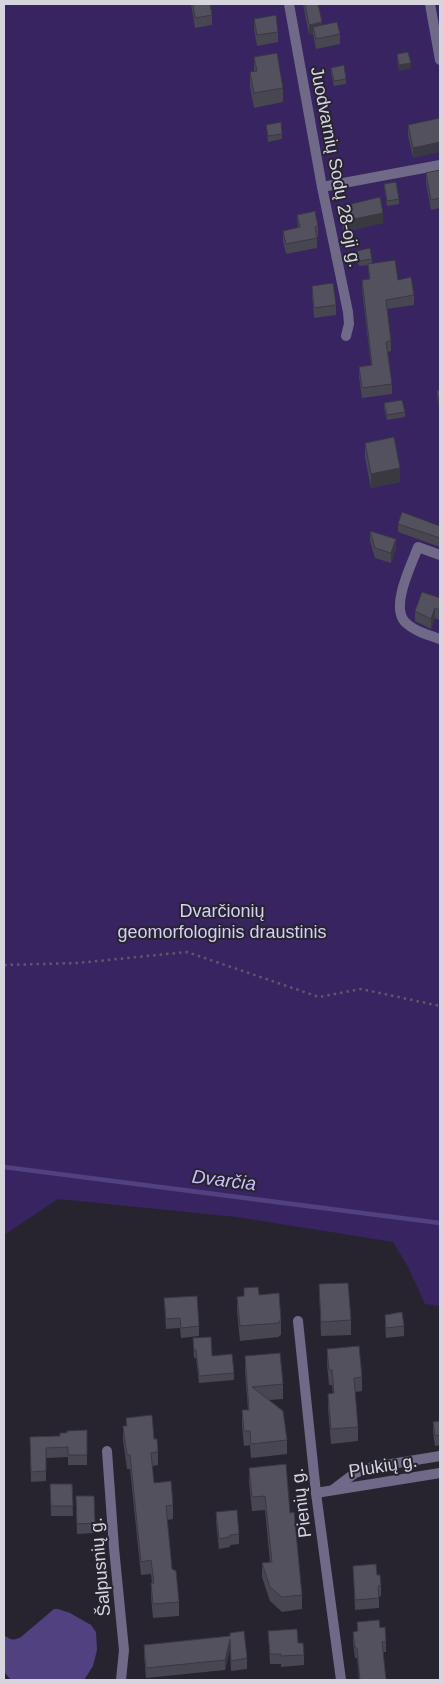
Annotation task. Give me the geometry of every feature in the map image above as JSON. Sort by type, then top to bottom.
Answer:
[{"type":"street","name":"Juodvarnių Sodų 28-oji g.","points":[[289,4],[322,187],[348,312],[349,324],[346,336]]},
{"type":"street","points":[[430,4],[440,60]]},
{"type":"street","points":[[322,187],[440,165]]},
{"type":"street","points":[[440,555],[418,547],[400,597],[400,610],[404,621],[417,630],[440,639]]},
{"type":"street","name":"Pienių g.","points":[[298,1321],[316,1493],[341,1680]]},
{"type":"street","name":"Šalpusnių g.","points":[[107,1450],[124,1650],[121,1680]]},
{"type":"street","name":"Plukių g.","points":[[332,1491],[355,1473],[373,1467],[440,1456]]},
{"type":"street","name":"Plukių g.","points":[[316,1493],[440,1473]]},
{"type":"path","points":[[4,965],[78,963],[188,952],[319,996],[361,989],[440,1006]]},
{"type":"green space","name":"Dvarčionių geomorfologinis draustinis","points":[[4,4],[440,4],[440,1306],[425,1304],[408,1267],[393,1242],[236,1217],[58,1199],[4,1235]]},
{"type":"shaded area","points":[[54,1609],[70,1613],[91,1625],[96,1632],[97,1650],[93,1666],[84,1680],[11,1680],[4,1672],[4,1635],[12,1639],[21,1637]]},
{"type":"building","points":[[193,4],[210,4],[212,15],[195,18]]},
{"type":"building","points":[[305,4],[318,4],[322,22],[309,25]]},
{"type":"building","points":[[276,15],[278,32],[257,35],[254,19]]},
{"type":"building","points":[[337,22],[340,34],[316,39],[313,27]]},
{"type":"building","points":[[408,52],[411,63],[399,65],[397,54]]},
{"type":"building","points":[[277,53],[283,88],[254,93],[250,72],[257,71],[254,57]]},
{"type":"building","points":[[344,65],[346,79],[334,81],[331,68]]},
{"type":"building","points":[[440,118],[440,142],[413,148],[408,125]]},
{"type":"building","points":[[281,122],[282,134],[268,136],[266,125]]},
{"type":"building","points":[[440,170],[440,198],[431,200],[426,173]]},
{"type":"building","points":[[396,182],[399,199],[387,201],[384,184]]},
{"type":"building","points":[[380,197],[383,213],[344,221],[341,210],[352,207],[351,204]]},
{"type":"building","points":[[315,211],[318,226],[315,227],[317,238],[286,244],[283,231],[300,227],[297,215]]},
{"type":"building","points":[[370,248],[372,259],[359,261],[357,251]]},
{"type":"building","points":[[395,260],[398,280],[411,277],[414,295],[386,300],[391,341],[386,342],[392,384],[362,388],[359,367],[372,365],[362,280],[370,279],[368,264]]},
{"type":"building","points":[[333,283],[336,305],[314,308],[312,286]]},
{"type":"building","points":[[440,390],[440,402],[439,403],[437,391]]},
{"type":"building","points":[[402,400],[405,412],[387,415],[384,403]]},
{"type":"building","points":[[394,437],[400,468],[371,474],[365,443]]},
{"type":"building","points":[[402,512],[440,526],[440,538],[398,524]]},
{"type":"building","points":[[370,531],[396,539],[391,553],[375,548]]},
{"type":"building","points":[[422,592],[440,598],[439,610],[435,608],[431,619],[415,611]]},
{"type":"building","points":[[348,1283],[351,1320],[321,1322],[319,1284]]},
{"type":"building","points":[[258,1287],[259,1295],[279,1293],[281,1321],[279,1323],[240,1326],[237,1297],[244,1296],[244,1288]]},
{"type":"building","points":[[197,1296],[199,1326],[181,1328],[180,1318],[166,1319],[164,1298]]},
{"type":"building","points":[[402,1312],[404,1326],[386,1328],[385,1315]]},
{"type":"building","points":[[211,1337],[212,1356],[232,1354],[234,1373],[199,1376],[193,1338]]},
{"type":"building","points":[[359,1346],[362,1377],[354,1378],[358,1427],[331,1429],[328,1394],[334,1393],[332,1370],[329,1370],[327,1349]]},
{"type":"building","points":[[280,1353],[283,1384],[252,1387],[283,1411],[287,1440],[251,1444],[250,1431],[244,1431],[242,1410],[249,1410],[245,1356]]},
{"type":"building","points":[[152,1415],[154,1439],[157,1439],[158,1452],[151,1453],[154,1483],[171,1481],[173,1505],[166,1506],[172,1569],[176,1571],[179,1602],[153,1604],[151,1583],[154,1583],[151,1560],[141,1562],[130,1455],[127,1455],[123,1426],[127,1426],[126,1418]]},
{"type":"building","points":[[440,1421],[440,1435],[435,1436],[433,1422]]},
{"type":"building","points":[[87,1430],[87,1455],[68,1455],[68,1447],[46,1448],[46,1471],[31,1472],[30,1437],[60,1436],[60,1433],[67,1433],[67,1431]]},
{"type":"building","points":[[286,1464],[290,1513],[294,1512],[302,1595],[282,1597],[270,1587],[262,1563],[272,1562],[265,1496],[252,1497],[249,1468]]},
{"type":"building","points":[[50,1484],[72,1484],[73,1506],[51,1506]]},
{"type":"building","points":[[76,1496],[94,1496],[95,1523],[77,1524]]},
{"type":"building","points":[[237,1510],[239,1534],[219,1539],[216,1512]]},
{"type":"building","points":[[376,1564],[381,1586],[378,1586],[379,1598],[355,1600],[353,1566]]},
{"type":"building","points":[[379,1620],[380,1628],[385,1627],[386,1642],[382,1642],[386,1680],[360,1680],[357,1648],[355,1648],[353,1632],[358,1631],[357,1622]]},
{"type":"building","points":[[297,1629],[298,1643],[303,1643],[304,1655],[281,1656],[281,1654],[270,1654],[268,1631]]},
{"type":"building","points":[[244,1631],[247,1658],[231,1661],[230,1639],[225,1660],[146,1668],[144,1645],[230,1636],[230,1633]]},
{"type":"waterway","name":"Dvarčia","points":[[4,1167],[440,1223]]}]
